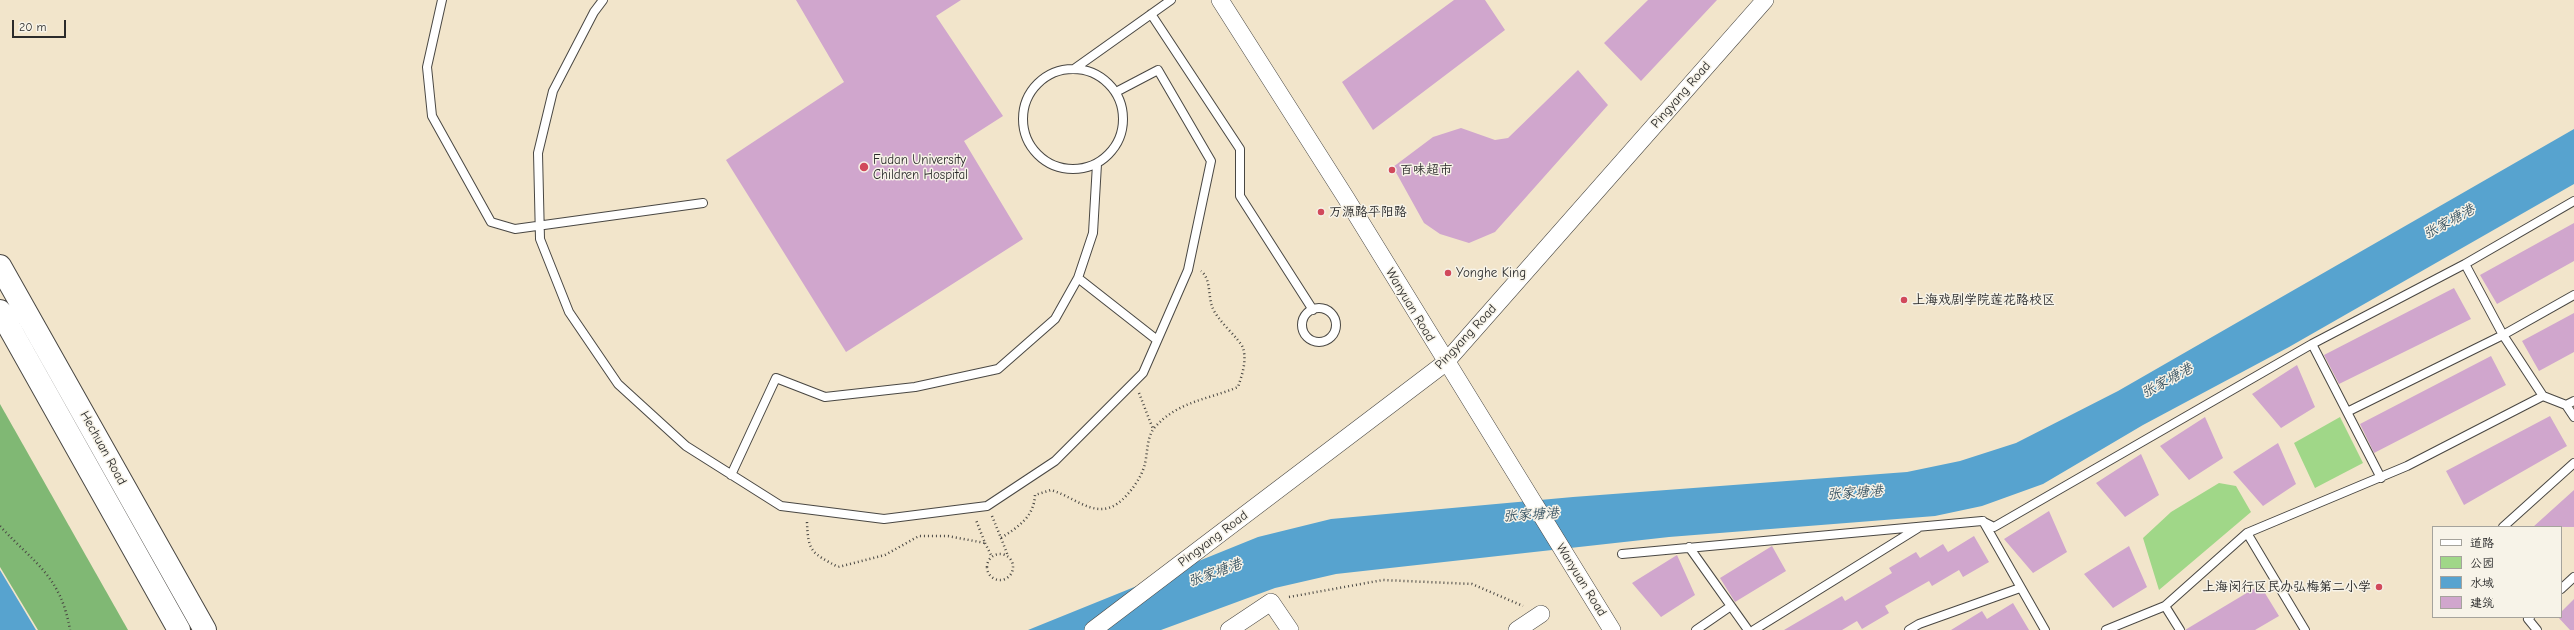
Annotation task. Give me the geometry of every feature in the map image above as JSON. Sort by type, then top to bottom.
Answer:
[{"type":"main road","name":"Hechuan Road","points":[[0,266],[205,630]]},
{"type":"main road","name":"Hechuan Road","points":[[0,311],[178,630]]},
{"type":"street","name":"Wanyuan Road","points":[[1220,0],[1346,198],[1445,363],[1612,630]]},
{"type":"street","name":"Pingyang Road","points":[[1093,630],[1445,363],[1765,0]]},
{"type":"street","points":[[1229,630],[1271,602],[1290,630]]},
{"type":"street","points":[[1517,630],[1541,614]]},
{"type":"lane","points":[[442,0],[427,67],[432,116],[490,222],[515,229],[703,203]]},
{"type":"lane","points":[[603,0],[594,12],[553,91],[538,153],[540,239],[569,312],[618,384],[686,446],[781,506],[884,519],[987,506],[1055,460],[1143,373],[1190,262],[1211,161],[1158,70],[1116,92]]},
{"type":"lane","points":[[1074,69],[1171,0]]},
{"type":"lane","points":[[1151,14],[1240,149],[1240,196],[1313,310]]},
{"type":"lane","points":[[1074,69],[1090,72],[1105,79],[1116,92],[1123,107],[1124,118],[1120,140],[1110,154],[1097,164],[1081,169],[1070,169],[1048,163],[1036,152],[1030,143],[1023,122],[1024,106],[1032,91],[1043,79],[1058,71],[1074,69]]},
{"type":"lane","points":[[731,475],[776,378],[825,397],[915,388],[998,369],[1055,319],[1078,278],[1093,233],[1097,164]]},
{"type":"lane","points":[[1622,554],[1982,521],[1994,527],[2312,344],[2465,264],[2574,201]]},
{"type":"lane","points":[[2465,264],[2503,335],[2543,396],[2566,406],[2574,417]]},
{"type":"lane","points":[[1078,278],[1157,340]]},
{"type":"lane","points":[[2347,412],[2503,335],[2574,295]]},
{"type":"lane","points":[[1324,309],[1335,319],[1334,334],[1325,341],[1314,341],[1305,334],[1303,323],[1308,313],[1313,310],[1324,309]]},
{"type":"lane","points":[[2312,344],[2381,478]]},
{"type":"lane","points":[[2106,630],[2166,606],[2247,533],[2407,466],[2543,396]]},
{"type":"lane","points":[[2566,406],[2574,401]]},
{"type":"lane","points":[[2504,526],[2574,463]]},
{"type":"lane","points":[[1982,521],[2045,630]]},
{"type":"lane","points":[[1754,630],[1919,527]]},
{"type":"lane","points":[[2247,533],[2305,630]]},
{"type":"lane","points":[[1690,547],[1748,630]]},
{"type":"lane","points":[[2562,588],[2574,577]]},
{"type":"lane","points":[[1909,630],[1919,624],[2020,588]]},
{"type":"lane","points":[[1696,630],[1731,606]]},
{"type":"lane","points":[[2166,606],[2180,630]]},
{"type":"lane","points":[[2528,618],[2537,630]]},
{"type":"path","points":[[1001,538],[1021,525],[1034,507],[1035,495],[1051,490],[1101,511],[1110,509],[1120,503],[1135,485],[1144,466],[1147,446],[1153,429],[1189,402],[1238,387],[1245,361],[1242,346],[1226,329],[1212,306],[1210,292],[1204,273],[1190,262]]},
{"type":"path","points":[[1134,382],[1153,429]]},
{"type":"path","points":[[987,506],[1013,569],[1009,577],[1001,580],[993,578],[988,572],[987,564],[992,557],[1000,554],[1008,557]]},
{"type":"path","points":[[971,508],[992,557]]},
{"type":"path","points":[[806,510],[808,545],[819,557],[838,568],[885,555],[920,536],[948,536],[985,543]]},
{"type":"path","points":[[0,526],[46,572],[57,587],[65,606],[70,630]]},
{"type":"path","points":[[1271,602],[1300,593],[1383,580],[1472,584],[1541,614]]},
{"type":"green space","points":[[0,404],[128,630],[38,630],[0,567]]},
{"type":"green space","points":[[2340,417],[2363,463],[2315,488],[2294,443]]},
{"type":"green space","points":[[2219,483],[2236,486],[2251,512],[2159,590],[2143,538],[2171,512]]},
{"type":"water","name":"张家塘港","points":[[2574,129],[2574,184],[2289,347],[2143,425],[2043,484],[1982,506],[1935,516],[1669,537],[1336,574],[1275,588],[1161,630],[1028,630],[1258,537],[1331,519],[1573,497],[1907,472],[1960,461],[2016,443],[2118,391]]},
{"type":"water","points":[[0,570],[36,630],[0,630]]},
{"type":"building","points":[[796,0],[961,0],[936,16],[1003,116],[964,141],[1023,239],[846,352],[726,160],[844,82]]},
{"type":"building","points":[[1454,0],[1485,0],[1505,30],[1373,130],[1342,82]]},
{"type":"building","points":[[1648,0],[1717,0],[1641,81],[1604,43]]},
{"type":"building","points":[[1578,70],[1608,105],[1495,232],[1469,243],[1440,234],[1424,223],[1393,167],[1433,137],[1461,128],[1495,140],[1508,138]]},
{"type":"building","points":[[2574,223],[2574,261],[2497,304],[2480,275]]},
{"type":"building","points":[[2454,288],[2471,319],[2339,384],[2324,355]]},
{"type":"building","points":[[2574,313],[2574,352],[2539,371],[2522,341]]},
{"type":"building","points":[[2491,356],[2506,385],[2374,453],[2360,424]]},
{"type":"building","points":[[2297,365],[2315,407],[2281,428],[2252,394]]},
{"type":"building","points":[[2550,416],[2567,446],[2464,505],[2446,471]]},
{"type":"building","points":[[2205,417],[2223,458],[2189,480],[2160,446]]},
{"type":"building","points":[[2278,443],[2296,484],[2263,506],[2233,472]]},
{"type":"building","points":[[2141,454],[2159,495],[2125,517],[2096,483]]},
{"type":"building","points":[[2574,490],[2574,527],[2534,526]]},
{"type":"building","points":[[2049,511],[2067,552],[2033,573],[2004,539]]},
{"type":"building","points":[[1974,536],[1989,562],[1963,577],[1959,570],[1932,586],[1929,581],[1885,606],[1889,613],[1862,629],[1857,621],[1842,630],[1784,630],[1842,596],[1845,601],[1892,573],[1889,568],[1916,552],[1920,558],[1943,544],[1948,552]]},
{"type":"building","points":[[1772,546],[1786,571],[1735,602],[1720,578]]},
{"type":"building","points":[[2129,546],[2147,587],[2113,608],[2084,574]]},
{"type":"building","points":[[1677,555],[1695,595],[1661,617],[1632,583]]},
{"type":"building","points":[[2260,585],[2279,616],[2255,630],[2185,630]]},
{"type":"building","points":[[2574,599],[2574,630],[2570,630],[2559,618],[2562,618],[2562,611]]},
{"type":"building","points":[[2013,603],[2029,630],[1951,630],[1982,611],[1987,619]]},
{"type":"place","name":"Fudan University Children Hospital","points":[[864,167]]},
{"type":"place","name":"百味超市","points":[[1392,170]]},
{"type":"place","name":"万源路平阳路","points":[[1321,212]]},
{"type":"place","name":"Yonghe King","points":[[1448,273]]},
{"type":"place","name":"上海戏剧学院莲花路校区","points":[[1904,300]]},
{"type":"place","name":"上海闵行区民办弘梅第二小学","points":[[2379,587]]}]
